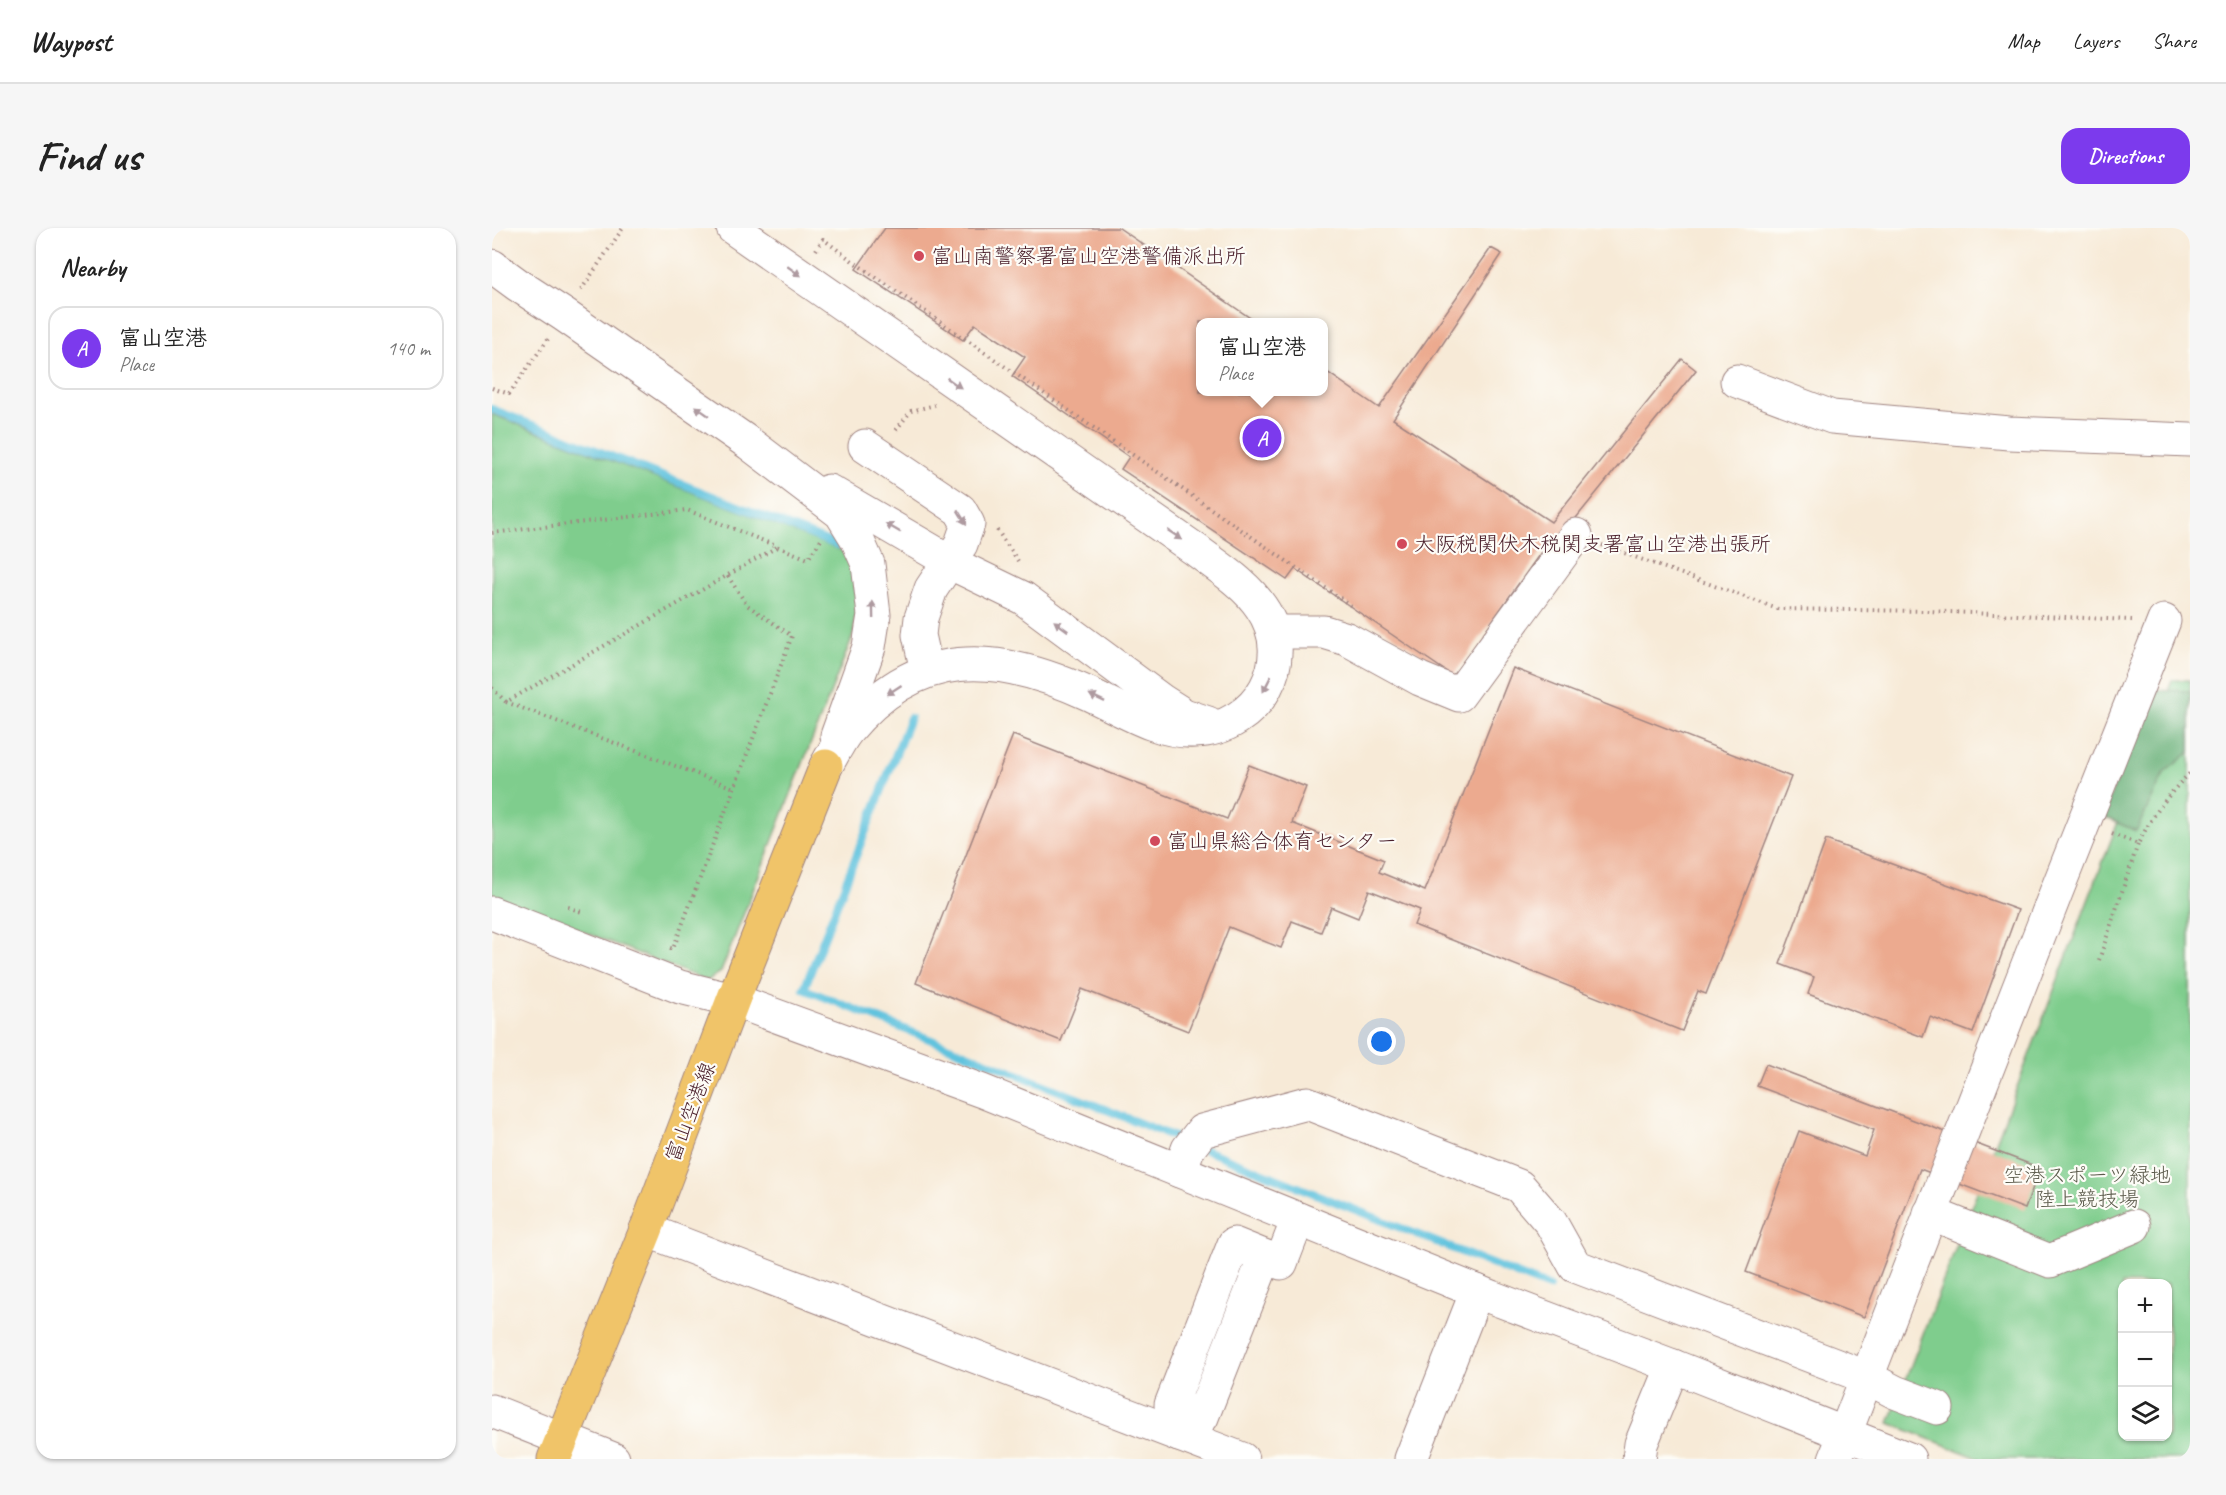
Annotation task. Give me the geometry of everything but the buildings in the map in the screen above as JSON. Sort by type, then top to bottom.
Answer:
[{"type":"main road","name":"富山空港線","points":[[558,1449],[646,1230],[733,1000],[826,766]]},
{"type":"street","points":[[733,228],[1196,550],[1241,584],[1261,607],[1273,632],[1276,649],[1274,668],[1253,706],[1236,719],[1217,727],[1197,731],[1174,731],[1153,725],[1058,680],[997,663],[965,662],[927,671],[890,691],[864,712],[846,733],[826,766]]},
{"type":"street","points":[[492,260],[518,285]]},
{"type":"street","points":[[492,266],[750,444],[841,513],[857,539],[868,564],[874,615],[869,647],[826,766]]},
{"type":"street","points":[[1737,381],[1832,417],[2009,433],[2190,440]]},
{"type":"street","points":[[878,442],[960,510],[968,524],[961,544],[931,589],[921,618],[919,635],[927,671]]},
{"type":"street","points":[[750,444],[950,561],[1023,598],[1184,715],[1203,723],[1217,724],[1236,719]]},
{"type":"street","points":[[1273,632],[1324,632],[1347,639],[1420,680],[1459,695],[1528,615],[1576,535]]},
{"type":"street","points":[[1839,1446],[1930,1213],[2051,887],[2164,621]]},
{"type":"street","points":[[492,914],[680,987],[733,1000],[982,1091],[1189,1152],[1298,1219],[1673,1366],[1839,1446],[1909,1459]]},
{"type":"street","points":[[1189,1152],[1202,1131],[1307,1103],[1519,1186],[1551,1223],[1575,1266],[1866,1377],[1895,1392],[1937,1407]]},
{"type":"street","points":[[1930,1213],[2050,1261],[2134,1226]]},
{"type":"street","points":[[1184,1423],[1171,1405],[1234,1244],[1281,1263],[1298,1219]]},
{"type":"street","points":[[646,1230],[1184,1423],[1242,1459]]},
{"type":"street","points":[[1411,1459],[1477,1291]]},
{"type":"street","points":[[1639,1459],[1641,1444],[1673,1366]]},
{"type":"street","points":[[492,1411],[558,1449],[613,1459]]},
{"type":"path","points":[[814,253],[823,239],[1361,612]]},
{"type":"path","points":[[492,388],[509,394],[521,379]]},
{"type":"path","points":[[878,442],[911,411],[942,404]]},
{"type":"path","points":[[492,533],[687,510],[808,559],[815,549]]},
{"type":"path","points":[[1576,535],[1778,609],[1926,610],[2164,621]]},
{"type":"path","points":[[506,702],[777,547]]},
{"type":"path","points":[[662,944],[673,949],[792,636],[747,605],[727,575]]},
{"type":"path","points":[[492,688],[506,702],[734,788]]},
{"type":"path","points":[[2099,960],[2138,844],[2151,818],[2170,792],[2190,772]]},
{"type":"path","points":[[2077,827],[2138,844]]},
{"type":"path","points":[[568,907],[589,915]]},
{"type":"green space","points":[[492,414],[848,553],[856,592],[854,633],[721,972],[707,981],[492,895]]},
{"type":"green space","name":"空港スポーツ緑地 陸上競技場","points":[[2172,680],[2190,680],[2190,1459],[1980,1459],[1889,1423]]},
{"type":"green space","points":[[2153,690],[2190,691],[2190,752],[2165,772],[2136,831],[2102,816]]},
{"type":"waterway","points":[[492,409],[837,545]]},
{"type":"waterway","points":[[910,718],[804,989],[1187,1142]]},
{"type":"waterway","points":[[1198,1147],[1549,1287]]},
{"type":"place","name":"富山南警察署富山空港警備派出所","points":[[919,256]]},
{"type":"place","name":"富山空港","points":[[1262,438]]},
{"type":"place","name":"大阪税関伏木税関支署富山空港出張所","points":[[1402,544]]},
{"type":"place","name":"富山県総合体育センター","points":[[1155,841]]}]
